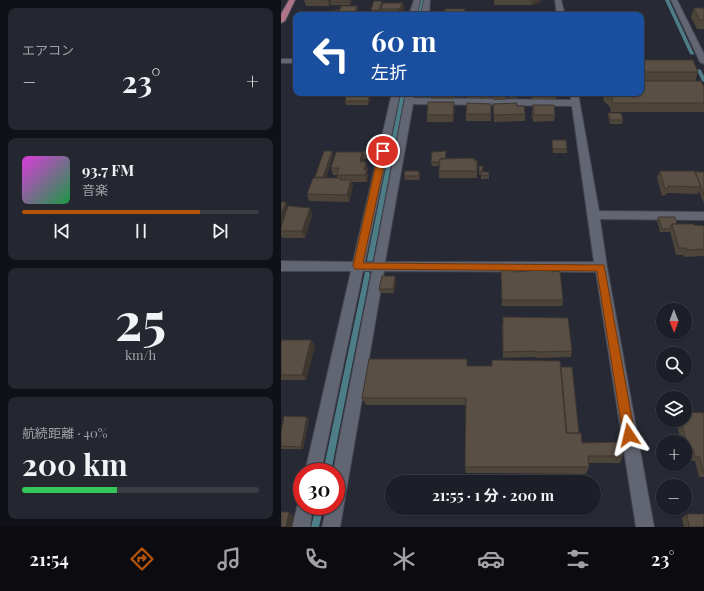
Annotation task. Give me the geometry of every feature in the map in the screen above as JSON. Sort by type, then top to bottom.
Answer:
[{"type":"main road","points":[[281,20],[292,0]]},
{"type":"street","points":[[414,12],[417,0]]},
{"type":"street","points":[[425,12],[427,0]]},
{"type":"street","points":[[558,0],[560,12]]},
{"type":"street","points":[[674,0],[701,63]]},
{"type":"street","points":[[281,60],[293,61]]},
{"type":"street","points":[[315,463],[395,96]]},
{"type":"street","points":[[343,463],[380,267],[409,97],[575,98],[595,215],[601,267],[645,527]]},
{"type":"street","points":[[595,215],[704,216]]},
{"type":"street","points":[[281,266],[601,267]]},
{"type":"street","points":[[301,527],[303,515]]},
{"type":"street","points":[[331,527],[333,515]]},
{"type":"building","points":[[331,0],[350,0],[350,2],[330,2]]},
{"type":"building","points":[[374,1],[382,1],[379,10],[371,10]]},
{"type":"building","points":[[383,3],[403,3],[399,9],[381,9]]},
{"type":"building","points":[[341,6],[357,6],[355,12],[329,12],[340,10]]},
{"type":"building","points":[[694,8],[704,8],[704,20],[700,20]]},
{"type":"building","points":[[445,9],[465,9],[464,12],[444,12]]},
{"type":"building","points":[[644,60],[693,60],[698,72],[644,72]]},
{"type":"building","points":[[644,81],[701,81],[704,87],[704,103],[613,103],[610,96],[644,96]]},
{"type":"building","points":[[346,96],[369,96],[368,101],[345,101]]},
{"type":"building","points":[[428,102],[454,102],[453,115],[427,115]]},
{"type":"building","points":[[467,103],[491,104],[491,114],[466,114]]},
{"type":"building","points":[[517,103],[517,106],[524,106],[525,114],[494,115],[493,104]]},
{"type":"building","points":[[533,105],[554,105],[555,115],[534,115]]},
{"type":"building","points":[[608,113],[621,113],[623,120],[610,120]]},
{"type":"building","points":[[552,140],[566,140],[567,149],[553,149]]},
{"type":"building","points":[[324,151],[332,151],[323,177],[315,177]]},
{"type":"building","points":[[363,151],[374,151],[374,155],[363,155]]},
{"type":"building","points":[[446,151],[445,159],[440,159],[439,162],[431,162],[432,152]]},
{"type":"building","points":[[336,152],[362,152],[360,162],[366,162],[364,170],[367,170],[365,175],[337,175],[339,168],[331,168]]},
{"type":"building","points":[[474,158],[474,161],[477,160],[477,171],[439,171],[440,159]]},
{"type":"building","points":[[479,166],[483,166],[482,171],[479,171]]},
{"type":"building","points":[[405,171],[419,171],[418,176],[404,176]]},
{"type":"building","points":[[660,171],[695,171],[701,187],[668,186],[669,188],[665,189]]},
{"type":"building","points":[[481,172],[489,172],[489,175],[481,175]]},
{"type":"building","points":[[695,172],[704,172],[704,196],[701,187]]},
{"type":"building","points":[[313,178],[341,178],[340,180],[351,180],[347,195],[307,194]]},
{"type":"building","points":[[281,202],[286,202],[281,214]]},
{"type":"building","points":[[288,206],[310,208],[302,231],[281,231]]},
{"type":"building","points":[[658,217],[675,217],[677,224],[672,224],[670,226],[671,229],[662,229]]},
{"type":"building","points":[[672,224],[693,224],[704,226],[704,249],[687,250],[686,248],[679,248]]},
{"type":"building","points":[[552,269],[552,272],[560,271],[563,300],[502,300],[501,270],[514,270],[514,272]]},
{"type":"building","points":[[382,276],[395,276],[393,289],[379,289]]},
{"type":"building","points":[[503,317],[568,318],[572,351],[503,352]]},
{"type":"building","points":[[281,340],[311,340],[302,375],[281,375]]},
{"type":"building","points":[[369,359],[467,359],[467,366],[492,366],[492,360],[560,361],[566,433],[581,433],[582,443],[621,442],[623,456],[588,456],[589,467],[465,467],[466,398],[362,398]]},
{"type":"building","points":[[561,367],[572,367],[579,433],[567,433]]},
{"type":"building","points":[[692,412],[704,413],[704,472],[700,457],[695,457],[692,449],[692,435],[685,435],[683,427],[692,427]]},
{"type":"building","points":[[284,416],[307,417],[301,447],[281,446],[281,432]]},
{"type":"building","points":[[281,512],[289,512],[286,527],[281,527]]},
{"type":"building","points":[[704,514],[704,527],[689,527],[687,515]]},
{"type":"waterway","points":[[420,12],[422,0]]},
{"type":"waterway","points":[[667,0],[692,54]]},
{"type":"waterway","points":[[699,70],[704,81]]},
{"type":"waterway","points":[[370,260],[402,96]]},
{"type":"waterway","points":[[329,463],[367,274]]},
{"type":"waterway","points":[[315,527],[318,515]]},
{"type":"route","points":[[383,151],[358,266],[601,267],[629,435]]}]
